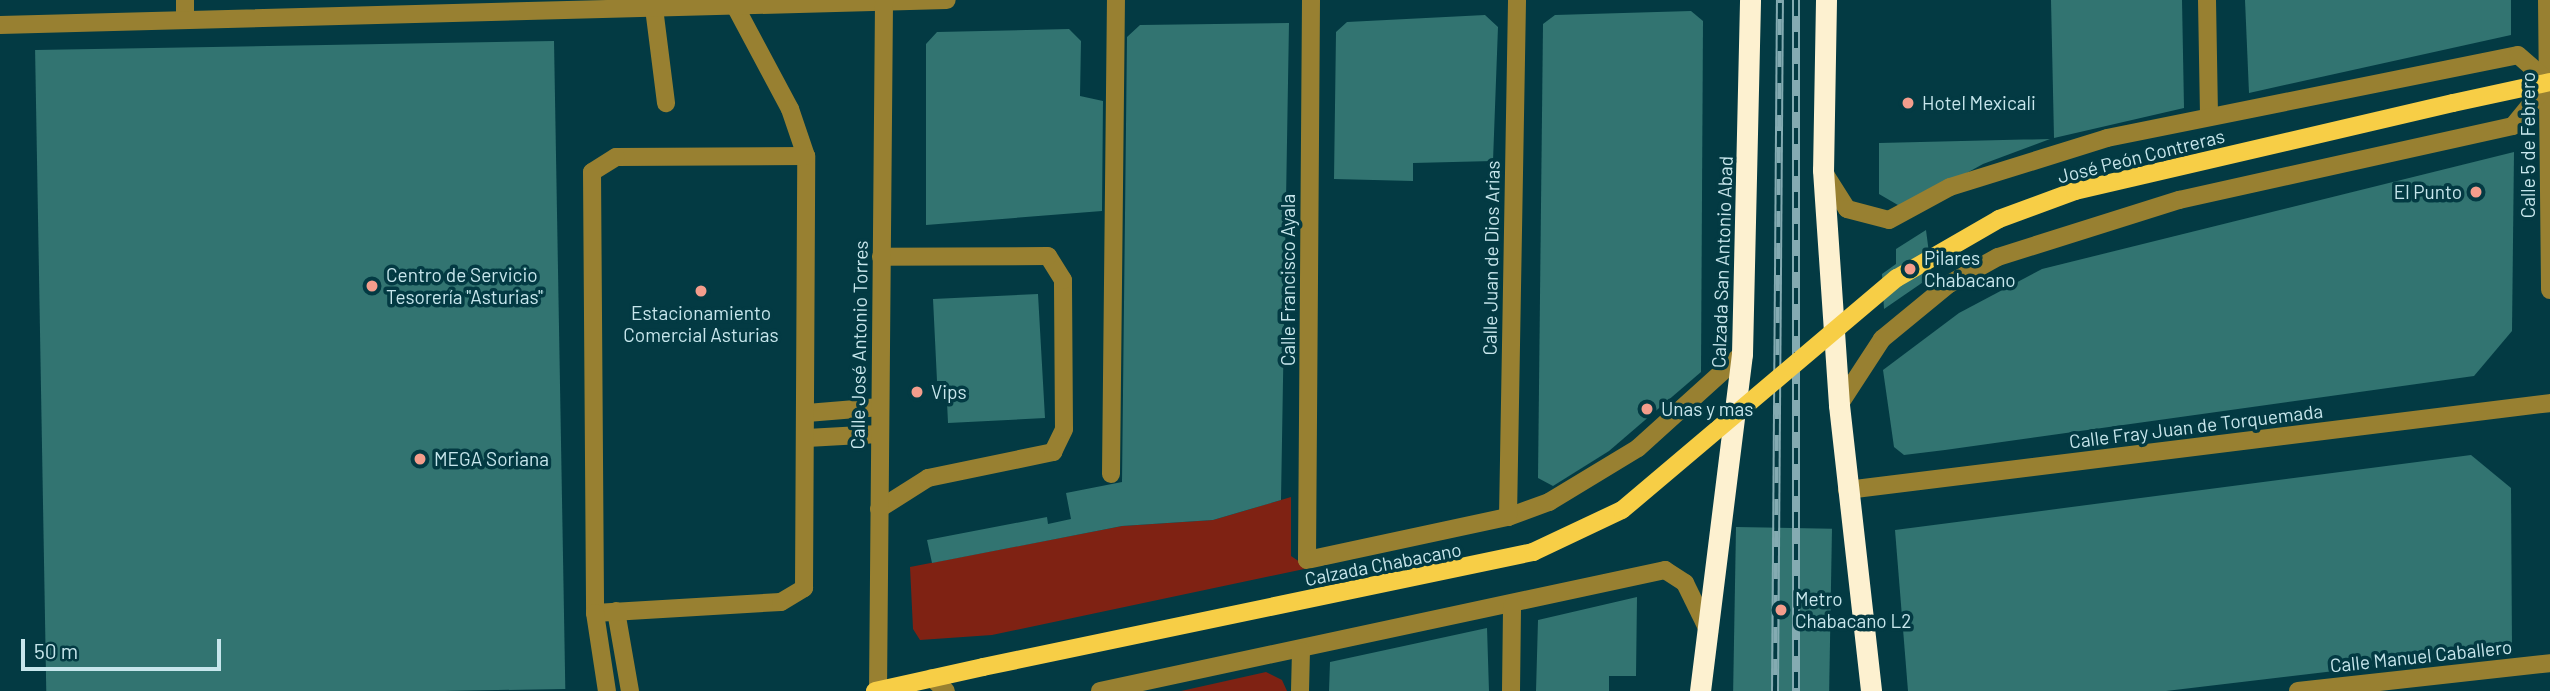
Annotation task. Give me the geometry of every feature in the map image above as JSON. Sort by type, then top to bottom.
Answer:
[{"type":"highway","name":"Calzada San Antonio Abad","points":[[1700,691],[1742,354],[1750,0]]},
{"type":"highway","points":[[1826,0],[1823,170],[1839,405],[1871,691]]},
{"type":"main road","name":"José Peón Contreras","points":[[1788,371],[1897,278],[1999,219],[2075,191],[2549,82]]},
{"type":"main road","name":"Calzada Chabacano","points":[[877,691],[1533,552],[1622,510],[1788,371]]},
{"type":"street","points":[[185,0],[185,20]]},
{"type":"street","points":[[0,25],[185,20],[354,8],[654,8],[685,3],[735,6],[947,0]]},
{"type":"street","points":[[1111,474],[1116,0]]},
{"type":"street","name":"Calle Francisco Ayala","points":[[1307,560],[1311,0]]},
{"type":"street","name":"Calle Juan de Dios Arias","points":[[1508,517],[1517,0]]},
{"type":"street","points":[[2207,0],[2209,117]]},
{"type":"street","name":"Calle 5 de Febrero","points":[[2547,0],[2550,290]]},
{"type":"street","name":"Calle José Antonio Torres","points":[[877,691],[884,1]]},
{"type":"street","points":[[595,613],[795,598],[808,574],[806,156],[790,109],[735,6]]},
{"type":"street","points":[[654,8],[666,103]]},
{"type":"street","name":"José Peón Contreras","points":[[1823,170],[1847,209],[1889,220],[1950,187],[2043,155],[2209,117],[2518,55],[2549,82]]},
{"type":"street","points":[[1839,405],[1882,339],[1949,284],[1998,257],[2179,200],[2513,126],[2549,82]]},
{"type":"street","points":[[607,691],[595,613],[592,172],[616,157],[806,156]]},
{"type":"street","points":[[878,509],[928,478],[1053,452],[1064,429],[1059,266],[1034,253],[881,257]]},
{"type":"street","name":"Calzada Chabacano","points":[[1307,560],[1508,517],[1591,479],[1638,448],[1742,354]]},
{"type":"street","name":"Calle Fray Juan de Torquemada","points":[[1847,491],[2550,403]]},
{"type":"street","points":[[807,413],[880,407]]},
{"type":"street","points":[[807,438],[879,434]]},
{"type":"street","points":[[1100,691],[1513,607],[1665,570],[1685,583],[1709,632]]},
{"type":"street","points":[[1511,691],[1513,607]]},
{"type":"street","points":[[616,611],[629,691]]},
{"type":"street","points":[[1300,691],[1301,650]]},
{"type":"street","name":"Calle Manuel Caballero","points":[[2298,691],[2550,663]]},
{"type":"street","points":[[932,678],[946,691]]},
{"type":"shaded area","points":[[1291,497],[1291,556],[1309,568],[992,635],[920,640],[913,629],[910,567],[1122,526],[1213,520]]},
{"type":"shaded area","points":[[1266,672],[1282,680],[1287,691],[1181,691]]},
{"type":"building","points":[[2051,0],[2182,0],[2184,108],[2054,138]]},
{"type":"building","points":[[2245,0],[2511,0],[2511,35],[2249,93]]},
{"type":"building","points":[[1691,11],[1703,21],[1701,372],[1609,451],[1553,486],[1538,478],[1543,24],[1555,15]]},
{"type":"building","points":[[1485,15],[1498,27],[1493,161],[1413,163],[1413,181],[1334,179],[1336,32],[1347,22]]},
{"type":"building","points":[[1289,23],[1281,500],[1213,520],[1122,526],[932,563],[927,540],[1047,517],[1048,524],[1071,519],[1066,493],[1122,482],[1127,37],[1140,25]]},
{"type":"building","points":[[1069,29],[1081,41],[1080,96],[1103,101],[1102,211],[926,225],[926,44],[937,32]]},
{"type":"building","points":[[554,41],[565,689],[46,691],[35,50]]},
{"type":"building","points":[[2050,139],[1983,164],[1903,208],[1879,194],[1879,143]]},
{"type":"building","points":[[2514,152],[2512,331],[2474,376],[1945,450],[1904,455],[1894,447],[1883,370],[1959,313],[2042,269]]},
{"type":"building","name":"Pilares Chabacano","points":[[1926,230],[1932,276],[1884,309],[1882,274],[1896,264],[1896,249]]},
{"type":"building","points":[[1038,294],[1045,418],[948,423],[946,381],[937,381],[933,299]]},
{"type":"building","points":[[2471,455],[2511,488],[2512,650],[2166,691],[1908,691],[1895,530]]},
{"type":"building","name":"Metro Chabacano L2","points":[[1736,527],[1832,529],[1829,691],[1733,691]]},
{"type":"building","points":[[1637,597],[1636,676],[1609,676],[1609,691],[1536,691],[1538,620]]},
{"type":"building","points":[[1487,628],[1489,691],[1329,691],[1330,662]]},
{"type":"railway","points":[[1775,691],[1780,0]]},
{"type":"railway","points":[[1796,0],[1796,691]]},
{"type":"place","name":"Hotel Mexicali","points":[[1908,103]]},
{"type":"place","name":"El Punto","points":[[2476,192]]},
{"type":"place","name":"Pilares Chabacano","points":[[1910,269]]},
{"type":"place","name":"Centro de Servicio Tesorería \"Asturias\"","points":[[372,286]]},
{"type":"place","name":"Estacionamiento Comercial Asturias","points":[[701,291]]},
{"type":"place","name":"Vips","points":[[917,392]]},
{"type":"place","name":"Unas y mas","points":[[1647,409]]},
{"type":"place","name":"MEGA Soriana","points":[[420,459]]},
{"type":"place","name":"Metro Chabacano L2","points":[[1781,610]]}]
